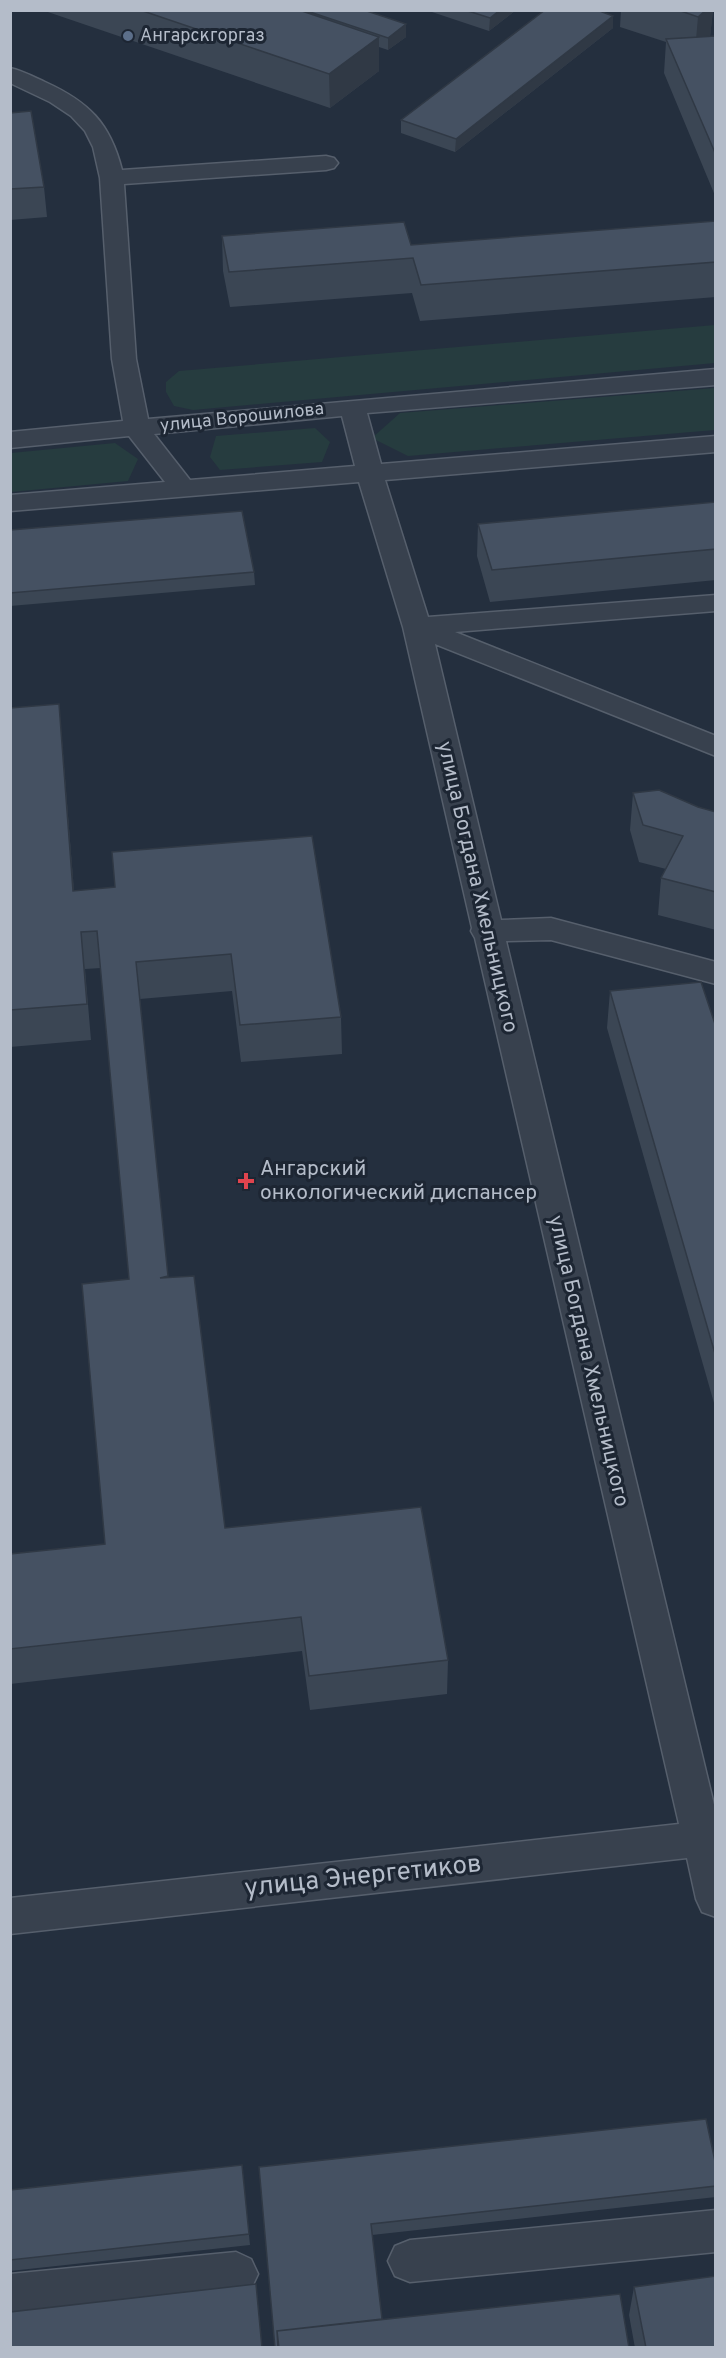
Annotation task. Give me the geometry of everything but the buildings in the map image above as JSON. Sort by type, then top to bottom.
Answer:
[{"type":"street","name":"улица Ворошилова","points":[[10,75],[78,110],[96,129],[106,153],[112,178],[124,359],[137,429],[353,407],[716,377]]},
{"type":"street","points":[[112,178],[326,164]]},
{"type":"street","name":"улица Богдана Хмельницкого","points":[[353,407],[370,474],[417,627],[486,931],[708,1838],[716,1899]]},
{"type":"street","points":[[10,440],[137,429],[183,488]]},
{"type":"street","points":[[10,503],[716,444]]},
{"type":"street","points":[[417,627],[716,603]]},
{"type":"street","points":[[417,627],[716,747]]},
{"type":"street","points":[[486,931],[551,929],[716,973]]},
{"type":"street","name":"улица Энергетиков","points":[[10,1916],[708,1838]]},
{"type":"street","points":[[410,2261],[716,2231]]},
{"type":"street","points":[[10,2296],[236,2274]]},
{"type":"green space","points":[[715,325],[715,363],[193,410],[174,406],[166,392],[166,382],[179,371]]},
{"type":"green space","points":[[715,388],[715,430],[408,456],[372,438],[400,413]]},
{"type":"green space","points":[[315,428],[330,442],[322,462],[220,470],[210,457],[216,436]]},
{"type":"green space","points":[[115,443],[138,459],[128,481],[11,492],[11,453]]},
{"type":"place","name":"Ангарскгоргаз","points":[[128,36]]},
{"type":"place","name":"Ангарский онкологический диспансер","points":[[246,1181]]}]
